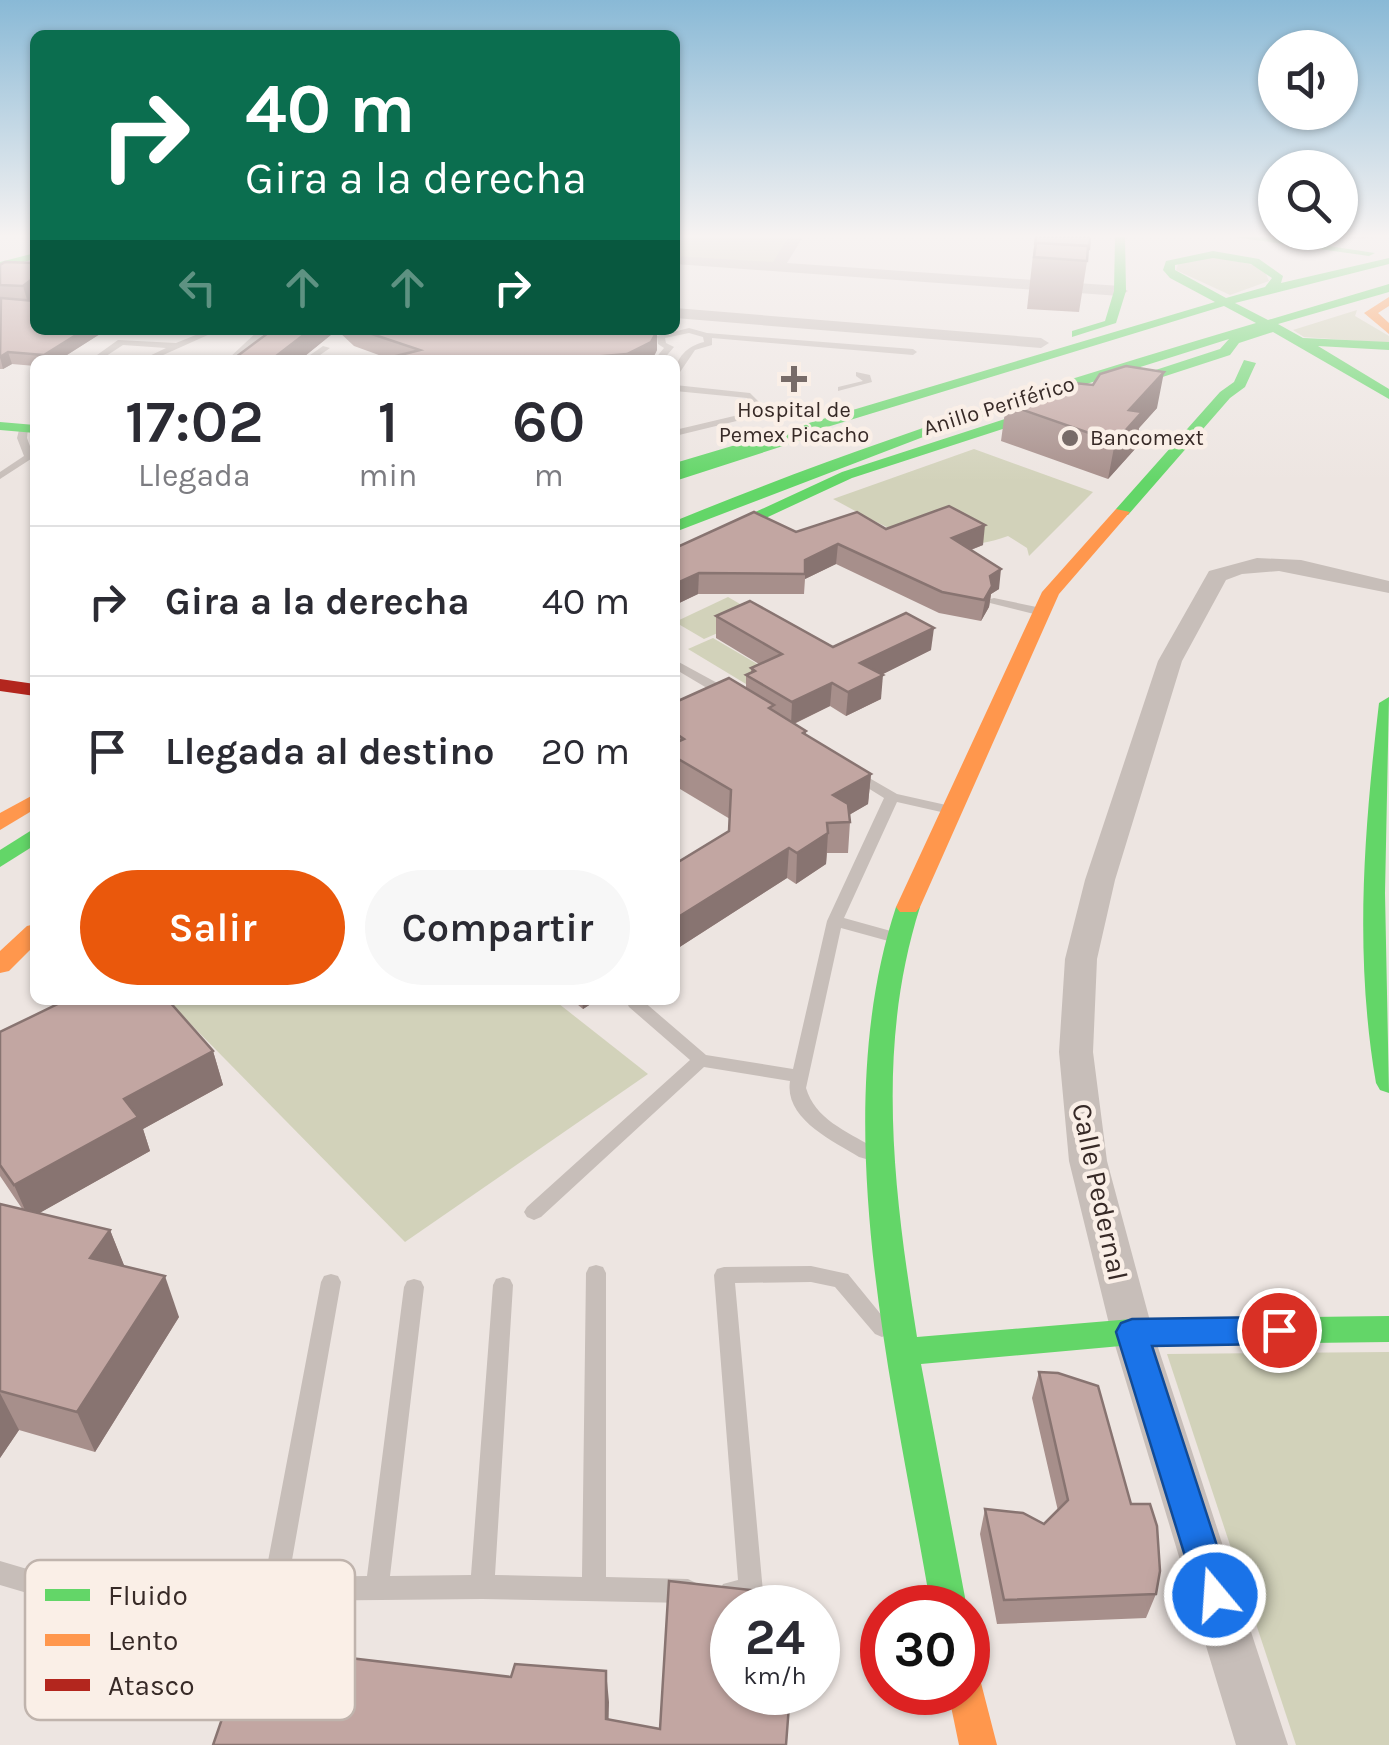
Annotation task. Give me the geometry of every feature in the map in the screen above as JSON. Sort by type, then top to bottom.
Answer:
[{"type":"main road","points":[[680,466],[1116,318]]},
{"type":"main road","points":[[746,521],[1162,378],[1238,358],[1189,318]]},
{"type":"main road","points":[[680,474],[1065,354],[1192,318]]},
{"type":"main road","name":"Anillo Periférico","points":[[680,491],[815,440],[1155,328],[1204,318]]},
{"type":"main road","points":[[946,1585],[902,1352],[877,1159],[883,1000],[896,938],[950,810],[1051,592],[1240,384],[1249,363],[1248,353],[1233,333],[1214,318]]},
{"type":"main road","points":[[680,501],[787,458],[1233,318]]},
{"type":"main road","points":[[680,512],[813,459],[1241,318]]},
{"type":"main road","points":[[1252,318],[1389,394]]},
{"type":"main road","name":"Anillo Periférico","points":[[680,525],[775,481],[862,449],[1211,352],[1259,318]]},
{"type":"main road","points":[[758,440],[1155,328]]},
{"type":"main road","points":[[680,552],[893,458],[1211,352],[1318,341],[1389,346]]},
{"type":"main road","points":[[1249,363],[1280,358],[1342,367]]},
{"type":"main road","points":[[1162,378],[1202,384],[1226,395]]},
{"type":"main road","points":[[0,686],[30,689]]},
{"type":"main road","points":[[1389,703],[1372,873],[1376,1033],[1389,1083]]},
{"type":"main road","points":[[0,822],[30,803]]},
{"type":"main road","points":[[0,839],[30,819]]},
{"type":"main road","points":[[0,860],[30,838]]},
{"type":"main road","points":[[0,877],[30,856]]},
{"type":"main road","points":[[0,938],[30,915]]},
{"type":"main road","points":[[0,965],[30,937]]},
{"type":"main road","points":[[0,965],[30,944]]},
{"type":"main road","points":[[902,1352],[1132,1332],[1389,1329]]},
{"type":"main road","points":[[972,1715],[978,1745]]},
{"type":"street","points":[[741,318],[1041,343]]},
{"type":"street","name":"Calle Pedernal","points":[[1262,1745],[1132,1332],[1088,1161],[1076,1052],[1077,1004],[1089,918],[1170,662],[1217,576],[1246,566],[1290,566],[1386,587]]},
{"type":"lane","points":[[680,332],[913,352]]},
{"type":"lane","points":[[156,355],[203,335]]},
{"type":"lane","points":[[236,355],[258,335]]},
{"type":"lane","points":[[663,355],[670,347],[662,344],[661,336],[666,335]]},
{"type":"lane","points":[[680,366],[692,348],[709,343],[708,335]]},
{"type":"lane","points":[[102,355],[121,342],[177,346]]},
{"type":"lane","points":[[315,355],[326,348]]},
{"type":"lane","points":[[841,388],[868,382],[867,377],[859,374]]},
{"type":"lane","points":[[680,389],[750,396],[759,406],[754,414],[680,432]]},
{"type":"lane","points":[[0,476],[29,457],[19,428]]},
{"type":"lane","points":[[994,600],[1042,612]]},
{"type":"lane","points":[[680,667],[733,698]]},
{"type":"lane","points":[[844,767],[892,797],[950,810]]},
{"type":"lane","points":[[877,1159],[806,1112],[799,1100],[799,1076],[834,921],[892,797]]},
{"type":"lane","points":[[834,921],[896,938]]},
{"type":"lane","points":[[636,1005],[701,1060],[799,1076]]},
{"type":"lane","points":[[534,1212],[701,1060]]},
{"type":"lane","points":[[594,1591],[596,1272]]},
{"type":"lane","points":[[355,1588],[482,1586],[751,1592],[724,1275],[811,1274],[841,1280],[902,1352]]},
{"type":"lane","points":[[280,1560],[332,1282]]},
{"type":"lane","points":[[482,1586],[504,1285]]},
{"type":"lane","points":[[377,1588],[414,1287]]},
{"type":"lane","points":[[0,1573],[25,1580]]},
{"type":"green space","points":[[1330,318],[1359,318],[1389,336],[1389,343],[1304,337],[1293,330]]},
{"type":"green space","points":[[974,449],[1093,492],[1029,556],[1027,548],[1008,536],[960,545],[917,539],[833,499]]},
{"type":"green space","points":[[728,597],[759,615],[704,639],[680,625],[680,620]]},
{"type":"green space","points":[[713,638],[776,675],[751,687],[688,649]]},
{"type":"green space","points":[[172,1005],[560,1005],[648,1074],[405,1242]]},
{"type":"green space","points":[[1389,1352],[1389,1745],[1296,1745],[1167,1354]]},
{"type":"building","points":[[1,318],[30,318],[30,335],[76,335],[44,355],[8,352],[0,357]]},
{"type":"building","points":[[265,335],[304,335],[278,355],[239,355]]},
{"type":"building","points":[[375,335],[655,335],[651,342],[627,354],[615,355],[400,355],[420,350]]},
{"type":"building","points":[[1126,366],[1164,372],[1129,410],[1142,412],[1115,442],[1006,404],[1074,383],[1093,385],[1100,374]]},
{"type":"building","points":[[949,506],[985,525],[952,538],[1001,569],[990,576],[992,586],[984,600],[942,592],[838,544],[805,560],[805,574],[699,573],[680,582],[680,546],[754,512],[796,532],[857,512],[886,529]]},
{"type":"building","points":[[750,601],[833,647],[906,613],[934,628],[860,663],[883,675],[848,692],[832,683],[792,702],[746,675],[755,671],[751,668],[782,654],[716,616]]},
{"type":"building","points":[[729,678],[774,705],[769,708],[806,731],[803,733],[871,774],[833,795],[848,804],[850,822],[827,823],[828,833],[797,853],[789,848],[680,916],[680,861],[729,831],[731,790],[680,760],[680,741],[684,739],[680,736],[680,700]]},
{"type":"building","points":[[56,1005],[172,1005],[213,1051],[124,1099],[138,1117],[14,1185],[0,1165],[0,1032]]},
{"type":"building","points":[[0,1204],[110,1230],[90,1258],[165,1276],[77,1412],[0,1391]]},
{"type":"building","points":[[1039,1372],[1058,1373],[1098,1386],[1131,1504],[1150,1504],[1157,1526],[1160,1571],[1156,1594],[1004,1600],[985,1509],[1023,1513],[1044,1524],[1068,1500]]},
{"type":"building","points":[[669,1581],[710,1586],[710,1715],[788,1715],[786,1745],[213,1745],[222,1720],[355,1720],[355,1659],[511,1677],[515,1664],[606,1671],[606,1719],[660,1729]]},
{"type":"traffic: fast","points":[[1076,334],[1110,323],[1111,318]]},
{"type":"traffic: fast","points":[[680,466],[1171,318]]},
{"type":"traffic: fast","points":[[1256,318],[1389,395]]},
{"type":"traffic: fast","points":[[680,525],[939,426],[1286,318]]},
{"type":"traffic: fast","points":[[680,553],[847,475],[1225,352],[1235,340],[1273,328]]},
{"type":"traffic: fast","points":[[1305,341],[1389,346]]},
{"type":"traffic: fast","points":[[1122,512],[1225,395],[1240,384],[1249,363]]},
{"type":"traffic: fast","points":[[0,426],[30,429]]},
{"type":"traffic: fast","points":[[680,474],[809,433]]},
{"type":"traffic: fast","points":[[1389,703],[1373,893],[1375,988],[1389,1083]]},
{"type":"traffic: fast","points":[[0,860],[30,839]]},
{"type":"traffic: fast","points":[[908,907],[893,952],[884,999],[877,1094],[879,1142],[900,1325],[945,1585]]},
{"type":"traffic: fast","points":[[903,1352],[1132,1332],[1389,1329]]},
{"type":"traffic: slow","points":[[1376,318],[1389,330]]},
{"type":"traffic: slow","points":[[908,907],[1051,592],[1122,512]]},
{"type":"traffic: slow","points":[[0,823],[30,803]]},
{"type":"traffic: slow","points":[[0,965],[30,937]]},
{"type":"traffic: slow","points":[[972,1715],[978,1745]]},
{"type":"traffic: jam","points":[[0,685],[30,689]]},
{"type":"place","name":"Hospital de Pemex Picacho","points":[[794,379]]},
{"type":"place","name":"Bancomext","points":[[1070,438]]},
{"type":"route","points":[[1215,1595],[1132,1332],[1279,1330]]}]
